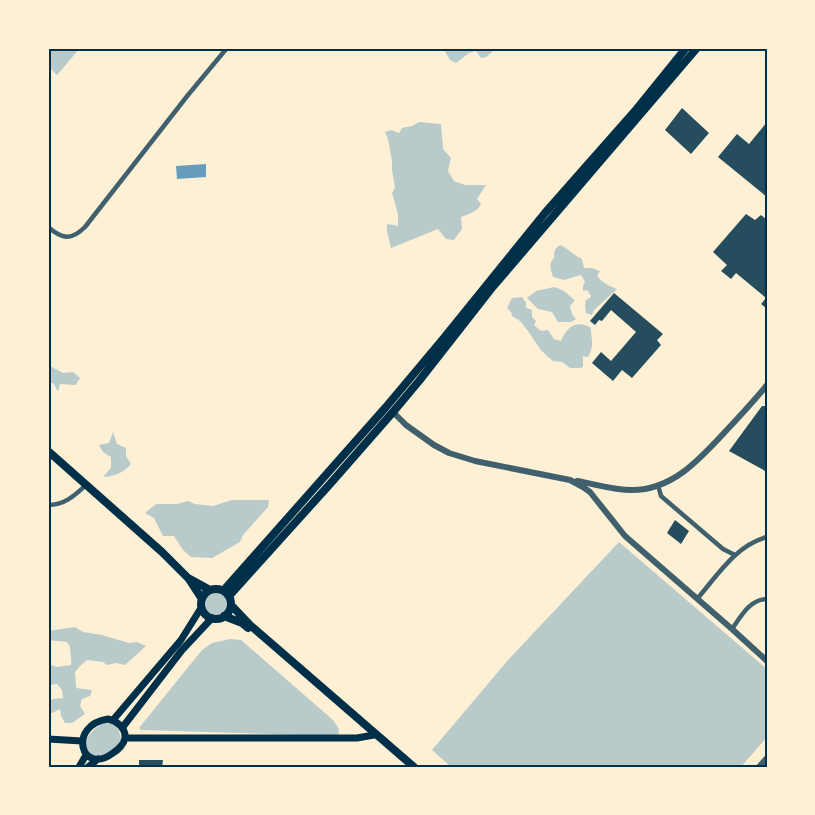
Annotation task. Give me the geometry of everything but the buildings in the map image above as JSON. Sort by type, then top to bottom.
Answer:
[{"type":"highway","points":[[227,593],[330,484],[545,213],[635,111],[686,48]]},
{"type":"highway","points":[[227,593],[323,477],[423,375],[491,289],[697,48]]},
{"type":"highway","points":[[48,451],[189,579],[210,590],[227,593]]},
{"type":"highway","points":[[323,477],[330,484]]},
{"type":"highway","points":[[189,579],[202,604],[204,613],[212,618],[224,616],[231,605]]},
{"type":"highway","points":[[202,604],[204,596],[210,590]]},
{"type":"highway","points":[[227,593],[231,605],[250,625],[413,767]]},
{"type":"highway","points":[[224,616],[248,627],[413,767]]},
{"type":"main road","points":[[114,720],[181,640],[202,604]]},
{"type":"main road","points":[[122,728],[182,650],[212,618]]},
{"type":"main road","points":[[102,720],[114,720],[122,728],[125,738],[122,745],[105,758],[92,758],[86,754],[82,741],[87,730],[102,720]]},
{"type":"main road","points":[[125,738],[357,738],[374,735]]},
{"type":"main road","points":[[48,739],[82,741]]},
{"type":"main road","points":[[79,767],[86,754]]},
{"type":"main road","points":[[87,767],[98,759]]},
{"type":"street","points":[[48,227],[57,235],[70,237],[78,234],[85,227],[227,48]]},
{"type":"street","points":[[389,409],[406,425],[449,453],[475,461],[616,489],[632,490],[658,485],[679,475],[697,462],[767,385]]},
{"type":"street","points":[[570,480],[590,492],[625,536],[767,661]]},
{"type":"street","points":[[48,505],[62,504],[87,484]]},
{"type":"street","points":[[658,485],[661,496],[723,549],[735,555]]},
{"type":"street","points":[[697,599],[735,555],[755,540],[767,537]]},
{"type":"street","points":[[732,628],[753,602],[767,599]]},
{"type":"street","points":[[759,767],[767,758]]},
{"type":"shaded area","points":[[48,48],[80,48],[57,75],[48,66]]},
{"type":"shaded area","points":[[443,48],[497,48],[486,57],[481,58],[476,51],[469,53],[456,63],[450,60]]},
{"type":"shaded area","points":[[419,122],[441,124],[443,149],[451,158],[448,171],[454,181],[465,185],[486,185],[477,199],[481,204],[479,207],[461,217],[462,229],[454,240],[446,239],[438,229],[391,248],[387,224],[398,226],[398,214],[392,193],[395,188],[392,161],[385,132],[391,130],[399,133],[402,128]]},
{"type":"shaded area","points":[[560,245],[582,259],[584,268],[600,271],[597,276],[606,284],[617,289],[594,310],[592,315],[586,313],[586,300],[591,296],[587,290],[583,291],[585,282],[581,275],[564,280],[553,277],[552,260]]},
{"type":"shaded area","points":[[554,287],[564,291],[575,300],[570,306],[576,319],[571,322],[558,322],[552,312],[538,309],[527,298],[536,291]]},
{"type":"shaded area","points":[[522,297],[526,308],[532,310],[532,317],[536,321],[534,325],[541,331],[548,330],[554,339],[561,341],[569,328],[577,324],[591,328],[591,349],[588,357],[583,356],[583,367],[570,368],[562,362],[553,361],[540,349],[520,321],[512,316],[507,308],[512,298]]},
{"type":"shaded area","points":[[48,365],[63,373],[73,372],[80,378],[76,385],[60,384],[58,392],[54,384],[48,381]]},
{"type":"shaded area","points":[[113,432],[117,444],[126,448],[126,456],[131,464],[118,473],[103,477],[111,468],[111,457],[103,452],[99,445],[109,443]]},
{"type":"shaded area","points":[[232,500],[269,500],[268,507],[243,535],[240,542],[212,558],[191,557],[183,550],[174,536],[163,536],[154,518],[145,513],[156,504],[177,504],[188,501],[213,506]]},
{"type":"shaded area","points":[[619,542],[767,669],[767,737],[741,767],[451,767],[432,750],[509,659]]},
{"type":"shaded area","points":[[216,590],[226,594],[230,604],[226,614],[216,618],[206,614],[202,604],[206,594]]},
{"type":"shaded area","points":[[75,627],[83,632],[129,643],[137,642],[146,646],[125,665],[116,663],[107,665],[103,662],[87,660],[80,666],[75,672],[76,688],[92,690],[90,696],[82,699],[80,706],[85,714],[72,723],[65,723],[60,709],[48,715],[48,702],[63,698],[62,690],[57,684],[48,685],[48,666],[71,665],[70,647],[67,642],[48,640],[48,631]]},
{"type":"shaded area","points":[[230,639],[241,640],[333,720],[339,729],[338,736],[141,730],[139,728],[202,650],[212,643]]},
{"type":"shaded area","points":[[104,723],[115,726],[121,738],[110,752],[94,757],[85,748],[87,739]]},
{"type":"water","points":[[206,164],[206,177],[177,179],[176,166]]}]
